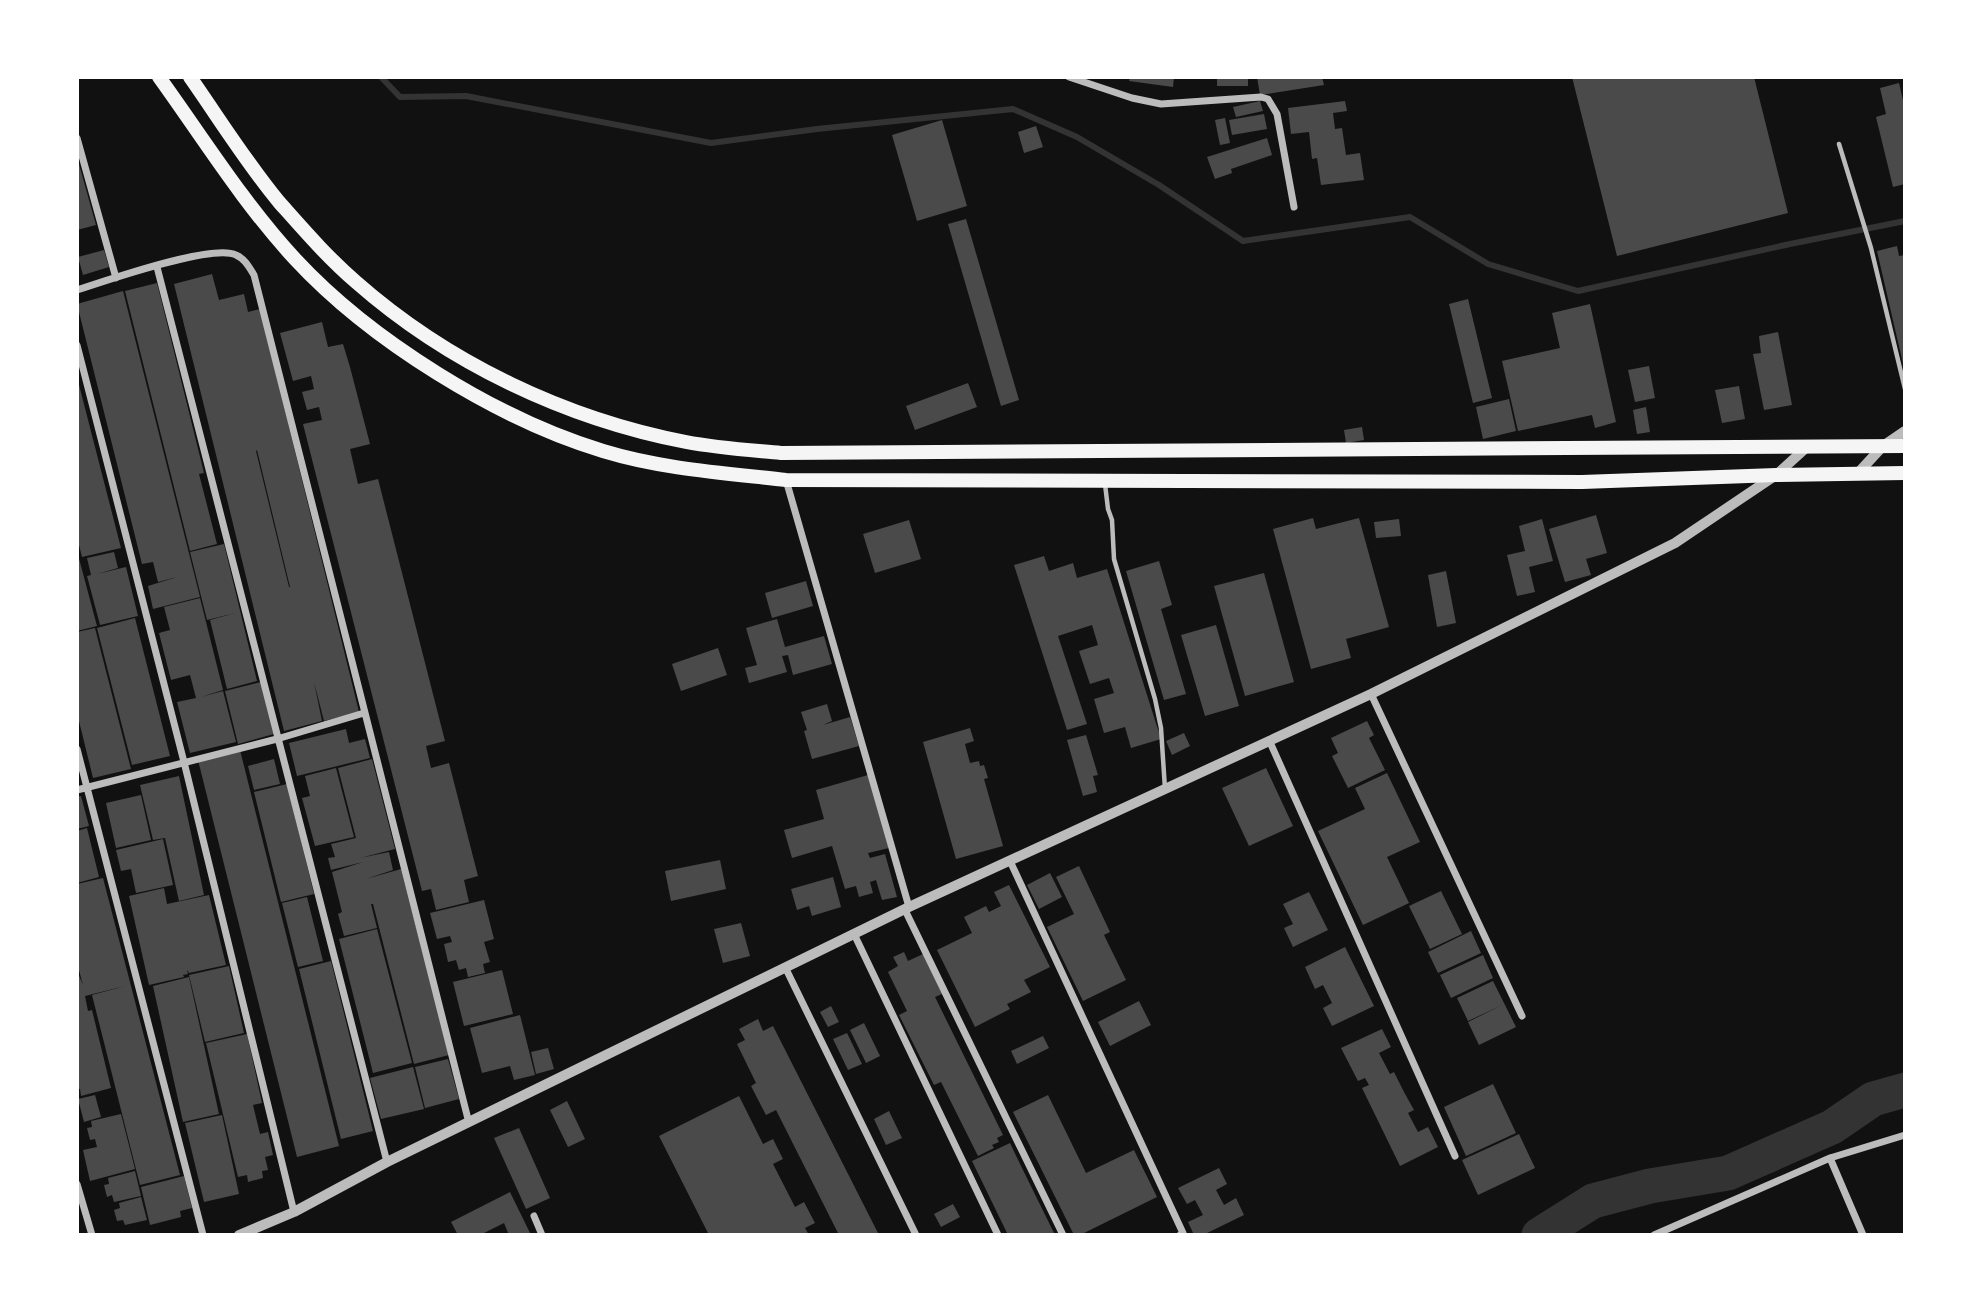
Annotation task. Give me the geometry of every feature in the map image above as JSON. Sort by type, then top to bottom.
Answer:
[{"type":"highway","points":[[159,77],[260,218],[295,260],[337,299],[386,338],[462,388],[523,420],[602,451],[671,467],[786,480],[1582,482],[1905,473]]},
{"type":"highway","points":[[190,77],[277,199],[355,281],[398,316],[474,365],[542,399],[619,426],[687,443],[781,453],[1905,446]]},
{"type":"street","points":[[1069,77],[1132,98],[1161,104],[1261,97],[1268,99],[1277,114],[1294,208]]},
{"type":"street","points":[[77,138],[116,278]]},
{"type":"street","points":[[77,290],[208,253],[235,254],[246,262],[254,275],[470,1124]]},
{"type":"street","points":[[157,267],[387,1162]]},
{"type":"street","points":[[77,345],[184,762],[294,1212]]},
{"type":"street","points":[[1858,473],[1883,446],[1905,431]]},
{"type":"street","points":[[239,1235],[294,1212],[387,1162],[470,1124],[907,909],[1371,694],[1675,543],[1776,475],[1808,446]]},
{"type":"street","points":[[786,480],[907,909],[1063,1235]]},
{"type":"street","points":[[1371,694],[1522,1016]]},
{"type":"street","points":[[77,790],[277,739],[364,713]]},
{"type":"street","points":[[1269,740],[1455,1156]]},
{"type":"street","points":[[77,748],[203,1235]]},
{"type":"street","points":[[1010,861],[1184,1233],[1180,1235]]},
{"type":"street","points":[[855,936],[999,1235]]},
{"type":"street","points":[[786,969],[916,1235]]},
{"type":"street","points":[[1654,1235],[1830,1157],[1905,1135]]},
{"type":"street","points":[[1830,1157],[1863,1235]]},
{"type":"street","points":[[77,1184],[92,1235]]},
{"type":"street","points":[[534,1216],[542,1235]]},
{"type":"lane","points":[[1839,144],[1871,248],[1905,389]]},
{"type":"lane","points":[[1104,480],[1112,520],[1114,559],[1156,699],[1161,728],[1165,790]]},
{"type":"building","points":[[1130,77],[1174,77],[1173,87],[1129,81]]},
{"type":"building","points":[[1217,77],[1248,77],[1248,86],[1217,86]]},
{"type":"building","points":[[1257,77],[1322,77],[1324,85],[1260,95]]},
{"type":"building","points":[[1572,77],[1754,77],[1788,213],[1617,256]]},
{"type":"building","points":[[1899,83],[1905,109],[1905,184],[1893,187],[1876,117],[1886,114],[1880,88]]},
{"type":"building","points":[[1260,101],[1263,111],[1236,117],[1233,107]]},
{"type":"building","points":[[1345,101],[1347,111],[1333,113],[1335,129],[1342,128],[1346,155],[1360,153],[1364,180],[1321,185],[1317,158],[1312,159],[1309,132],[1291,134],[1288,108]]},
{"type":"building","points":[[1264,114],[1267,129],[1232,135],[1229,120]]},
{"type":"building","points":[[1225,118],[1230,143],[1220,145],[1215,120]]},
{"type":"building","points":[[942,120],[967,206],[917,221],[892,135]]},
{"type":"building","points":[[1036,126],[1043,147],[1024,153],[1018,132]]},
{"type":"building","points":[[1267,138],[1272,155],[1231,169],[1232,173],[1215,179],[1207,157]]},
{"type":"building","points":[[77,157],[96,225],[77,230]]},
{"type":"building","points":[[966,219],[1019,400],[1001,406],[948,224]]},
{"type":"building","points":[[1897,246],[1899,256],[1905,255],[1904,368],[1877,251]]},
{"type":"building","points":[[104,250],[109,267],[83,275],[78,257]]},
{"type":"building","points":[[212,274],[219,300],[244,294],[248,312],[260,309],[359,712],[324,721],[314,682],[322,721],[284,731],[174,284]],"holes":[[[257,450],[290,587],[256,451]]]},
{"type":"building","points":[[157,283],[204,473],[199,474],[217,544],[190,551],[125,291]]},
{"type":"building","points":[[123,291],[200,597],[153,609],[148,586],[177,577],[158,582],[153,562],[142,564],[77,304]]},
{"type":"building","points":[[1468,299],[1492,398],[1473,403],[1449,304]]},
{"type":"building","points":[[1590,304],[1616,422],[1595,428],[1592,415],[1518,431],[1502,361],[1560,348],[1552,313]]},
{"type":"building","points":[[322,322],[328,347],[343,344],[350,367],[370,444],[350,449],[358,484],[378,479],[445,741],[426,746],[431,768],[449,763],[478,876],[464,880],[469,902],[436,910],[431,889],[422,891],[303,424],[322,420],[319,407],[307,410],[302,392],[314,389],[311,376],[293,381],[280,333]]},
{"type":"building","points":[[1778,332],[1792,405],[1764,410],[1753,354],[1761,353],[1759,336]]},
{"type":"building","points":[[1649,366],[1655,398],[1635,402],[1628,370]]},
{"type":"building","points":[[77,377],[121,548],[82,557],[77,537]]},
{"type":"building","points":[[968,383],[977,407],[915,430],[906,406]]},
{"type":"building","points":[[1739,386],[1745,419],[1722,423],[1715,390]]},
{"type":"building","points":[[1509,399],[1516,431],[1483,439],[1476,407]]},
{"type":"building","points":[[1646,407],[1650,432],[1637,434],[1633,410]]},
{"type":"building","points":[[1362,427],[1364,440],[1346,443],[1344,430]]},
{"type":"building","points":[[1596,515],[1607,553],[1586,559],[1591,575],[1565,582],[1549,529]]},
{"type":"building","points":[[1313,518],[1316,529],[1359,518],[1389,627],[1346,639],[1351,658],[1311,669],[1273,529]]},
{"type":"building","points":[[1399,519],[1401,536],[1376,538],[1374,522]]},
{"type":"building","points":[[1542,519],[1553,561],[1529,567],[1535,592],[1517,596],[1507,555],[1525,551],[1519,526]]},
{"type":"building","points":[[909,520],[921,559],[875,573],[863,534]]},
{"type":"building","points":[[224,544],[257,681],[227,689],[210,620],[235,613],[207,620],[190,552]]},
{"type":"building","points":[[77,551],[97,626],[77,631]]},
{"type":"building","points":[[114,552],[118,568],[97,574],[126,567],[138,616],[100,625],[87,576],[91,575],[87,558]]},
{"type":"building","points":[[1044,556],[1049,571],[1073,563],[1077,578],[1107,569],[1161,739],[1131,748],[1125,727],[1104,733],[1094,699],[1114,693],[1109,678],[1090,684],[1079,651],[1098,645],[1092,625],[1058,636],[1087,724],[1067,730],[1014,565]]},
{"type":"building","points":[[1159,561],[1172,605],[1161,609],[1186,694],[1164,700],[1126,571]]},
{"type":"building","points":[[1446,571],[1456,623],[1437,627],[1428,575]]},
{"type":"building","points":[[1264,573],[1294,682],[1245,696],[1214,586]]},
{"type":"building","points":[[806,581],[813,606],[772,618],[765,593]]},
{"type":"building","points":[[200,598],[223,690],[201,697],[223,691],[236,742],[190,753],[177,702],[196,698],[190,675],[171,680],[159,633],[170,630],[164,607]]},
{"type":"building","points":[[135,618],[170,756],[132,765],[97,628]]},
{"type":"building","points":[[777,619],[785,647],[824,636],[832,664],[793,675],[788,655],[782,656],[787,672],[749,683],[745,668],[757,665],[746,628]]},
{"type":"building","points":[[1216,625],[1239,706],[1205,716],[1181,635]]},
{"type":"building","points":[[95,628],[131,769],[93,778],[77,713],[77,632]]},
{"type":"building","points":[[718,648],[727,675],[681,691],[672,664]]},
{"type":"building","points":[[261,682],[274,734],[238,744],[225,691]]},
{"type":"building","points":[[827,704],[832,721],[823,725],[850,717],[859,746],[812,759],[801,712]]},
{"type":"building","points":[[1367,721],[1374,735],[1369,738],[1385,770],[1348,788],[1332,756],[1338,753],[1331,738]]},
{"type":"building","points":[[970,728],[974,741],[965,744],[970,763],[979,761],[980,766],[984,765],[988,778],[984,779],[1003,846],[956,859],[923,742]]},
{"type":"building","points":[[346,729],[349,743],[365,739],[370,758],[297,776],[289,743]]},
{"type":"building","points":[[1184,733],[1190,746],[1172,755],[1166,741]]},
{"type":"building","points":[[1086,735],[1098,775],[1093,776],[1097,792],[1083,796],[1067,740]]},
{"type":"building","points":[[240,750],[339,1146],[297,1157],[198,760]]},
{"type":"building","points":[[274,759],[280,784],[254,790],[248,766]]},
{"type":"building","points":[[372,759],[395,849],[360,858],[389,852],[393,870],[366,879],[401,869],[449,1055],[414,1064],[373,904],[377,928],[344,936],[338,914],[342,912],[332,872],[363,862],[331,870],[328,858],[335,857],[331,844],[356,838],[338,768]]},
{"type":"building","points":[[336,768],[354,837],[315,846],[302,798],[310,796],[305,776]]},
{"type":"building","points":[[1266,768],[1293,826],[1249,846],[1222,788]]},
{"type":"building","points":[[1387,773],[1420,842],[1387,857],[1409,903],[1363,925],[1318,831],[1365,809],[1355,788]]},
{"type":"building","points":[[868,775],[889,848],[868,853],[870,858],[885,854],[897,897],[882,900],[876,880],[870,882],[873,893],[859,897],[856,886],[845,889],[832,846],[792,858],[784,830],[824,819],[816,790]]},
{"type":"building","points":[[179,776],[204,895],[179,901],[165,838],[153,840],[140,785]]},
{"type":"building","points":[[287,784],[314,894],[281,902],[254,792]]},
{"type":"building","points":[[141,795],[151,840],[116,848],[106,803]]},
{"type":"building","points":[[81,796],[89,826],[77,829],[77,797]]},
{"type":"building","points":[[87,828],[99,877],[77,883],[77,831]]},
{"type":"building","points":[[163,839],[173,885],[136,893],[131,869],[121,871],[116,850]]},
{"type":"building","points":[[720,860],[726,889],[671,901],[665,871]]},
{"type":"building","points":[[1079,866],[1110,932],[1104,935],[1126,980],[1083,1001],[1047,927],[1074,914],[1056,877]]},
{"type":"building","points":[[1050,873],[1062,897],[1039,909],[1027,885]]},
{"type":"building","points":[[833,877],[841,907],[812,916],[809,906],[797,910],[791,889]]},
{"type":"building","points":[[103,878],[180,1175],[140,1185],[92,995],[125,986],[85,996],[88,1011],[92,1010],[111,1088],[81,1096],[80,1089],[77,1089],[77,971],[83,985],[77,963],[77,884]]},
{"type":"building","points":[[1009,885],[1050,967],[1024,980],[1031,992],[1007,1004],[1010,1009],[975,1027],[937,950],[972,933],[964,917],[986,906],[989,912],[1001,906],[994,892]]},
{"type":"building","points":[[164,888],[167,904],[209,895],[226,965],[189,973],[187,970],[188,974],[183,975],[184,977],[149,985],[129,896]]},
{"type":"building","points":[[1441,891],[1462,934],[1430,949],[1409,906]]},
{"type":"building","points":[[1309,892],[1328,930],[1293,947],[1284,928],[1293,924],[1283,904]]},
{"type":"building","points":[[307,897],[323,961],[298,967],[282,903]]},
{"type":"building","points":[[484,900],[494,939],[484,942],[490,962],[483,964],[485,973],[468,977],[466,968],[459,970],[456,960],[448,962],[444,944],[452,942],[450,936],[437,939],[430,913]]},
{"type":"building","points":[[741,923],[750,956],[723,963],[714,929]]},
{"type":"building","points":[[377,929],[412,1063],[373,1073],[339,939]]},
{"type":"building","points":[[1471,931],[1481,953],[1438,973],[1428,952]]},
{"type":"building","points":[[1345,947],[1374,1006],[1332,1026],[1323,1008],[1332,1003],[1323,985],[1315,989],[1305,967]]},
{"type":"building","points":[[904,952],[908,961],[923,954],[942,994],[935,997],[1003,1135],[997,1138],[999,1142],[992,1145],[994,1148],[978,1156],[941,1082],[934,1085],[899,1015],[907,1011],[888,972],[898,966],[893,957]]},
{"type":"building","points":[[1483,955],[1493,978],[1451,998],[1440,975]]},
{"type":"building","points":[[331,961],[373,1131],[341,1139],[299,969]]},
{"type":"building","points":[[229,966],[244,1033],[205,1042],[189,975]]},
{"type":"building","points":[[502,970],[513,1014],[464,1026],[453,982]]},
{"type":"building","points":[[189,977],[219,1114],[183,1122],[153,986]]},
{"type":"building","points":[[1493,981],[1516,1027],[1479,1045],[1468,1022],[1502,1005],[1468,1021],[1457,998]]},
{"type":"building","points":[[1139,1001],[1151,1025],[1110,1046],[1098,1022]]},
{"type":"building","points":[[831,1006],[839,1022],[828,1027],[820,1012]]},
{"type":"building","points":[[520,1015],[535,1075],[514,1080],[510,1066],[482,1073],[470,1028]]},
{"type":"building","points":[[758,1019],[763,1031],[773,1026],[879,1235],[839,1235],[776,1110],[766,1115],[751,1086],[756,1083],[737,1044],[745,1040],[739,1029]]},
{"type":"building","points":[[864,1023],[880,1056],[866,1063],[850,1030]]},
{"type":"building","points":[[1382,1029],[1391,1047],[1379,1053],[1390,1074],[1394,1072],[1414,1110],[1408,1113],[1418,1132],[1428,1127],[1438,1147],[1400,1166],[1362,1088],[1369,1085],[1365,1078],[1358,1081],[1341,1048]]},
{"type":"building","points":[[847,1033],[862,1064],[848,1070],[833,1039]]},
{"type":"building","points":[[247,1034],[262,1103],[253,1105],[260,1134],[268,1132],[273,1155],[265,1157],[268,1170],[262,1171],[263,1178],[248,1182],[247,1175],[238,1177],[206,1043]]},
{"type":"building","points":[[1043,1036],[1049,1048],[1017,1064],[1011,1051]]},
{"type":"building","points":[[548,1048],[554,1069],[536,1074],[531,1052]]},
{"type":"building","points":[[448,1059],[459,1099],[425,1108],[415,1067]]},
{"type":"building","points":[[413,1067],[424,1109],[381,1119],[370,1078]]},
{"type":"building","points":[[1493,1084],[1516,1133],[1466,1156],[1444,1107]]},
{"type":"building","points":[[95,1095],[101,1117],[84,1122],[78,1099]]},
{"type":"building","points":[[1048,1095],[1086,1173],[1134,1150],[1157,1197],[1080,1235],[1074,1235],[1013,1112]]},
{"type":"building","points":[[739,1096],[763,1144],[773,1139],[783,1159],[773,1164],[795,1207],[804,1202],[815,1223],[805,1228],[809,1235],[709,1235],[659,1136]]},
{"type":"building","points":[[567,1101],[585,1139],[568,1147],[550,1110]]},
{"type":"building","points":[[889,1111],[902,1138],[886,1145],[874,1119]]},
{"type":"building","points":[[121,1114],[135,1169],[90,1181],[83,1150],[97,1147],[95,1139],[90,1140],[87,1128],[92,1127],[91,1121]]},
{"type":"building","points":[[222,1115],[239,1194],[204,1202],[185,1123]]},
{"type":"building","points":[[519,1128],[550,1198],[526,1209],[494,1138]]},
{"type":"building","points":[[1519,1134],[1535,1168],[1478,1195],[1462,1160]]},
{"type":"building","points":[[1010,1143],[1055,1235],[1008,1235],[972,1161]]},
{"type":"building","points":[[1219,1168],[1227,1184],[1216,1190],[1224,1205],[1236,1198],[1244,1215],[1203,1235],[1194,1235],[1188,1222],[1203,1215],[1195,1200],[1187,1204],[1178,1188]]},
{"type":"building","points":[[135,1171],[141,1196],[114,1202],[112,1195],[107,1197],[104,1185],[109,1184],[108,1178]]},
{"type":"building","points":[[184,1176],[192,1208],[180,1211],[181,1217],[150,1225],[141,1187]]},
{"type":"building","points":[[510,1192],[531,1235],[509,1235],[504,1223],[480,1235],[458,1235],[451,1222]]},
{"type":"building","points":[[141,1197],[147,1220],[125,1225],[123,1220],[117,1221],[114,1210],[120,1208],[119,1203]]},
{"type":"building","points":[[953,1204],[960,1217],[941,1227],[934,1214]]},
{"type":"waterway","points":[[381,77],[400,97],[466,96],[711,143],[1013,109],[1077,137],[1159,185],[1243,241],[1410,217],[1488,264],[1578,291],[1905,221]]},
{"type":"waterway","points":[[1539,1235],[1593,1201],[1650,1186],[1728,1173],[1832,1127],[1873,1099],[1905,1090]]}]
